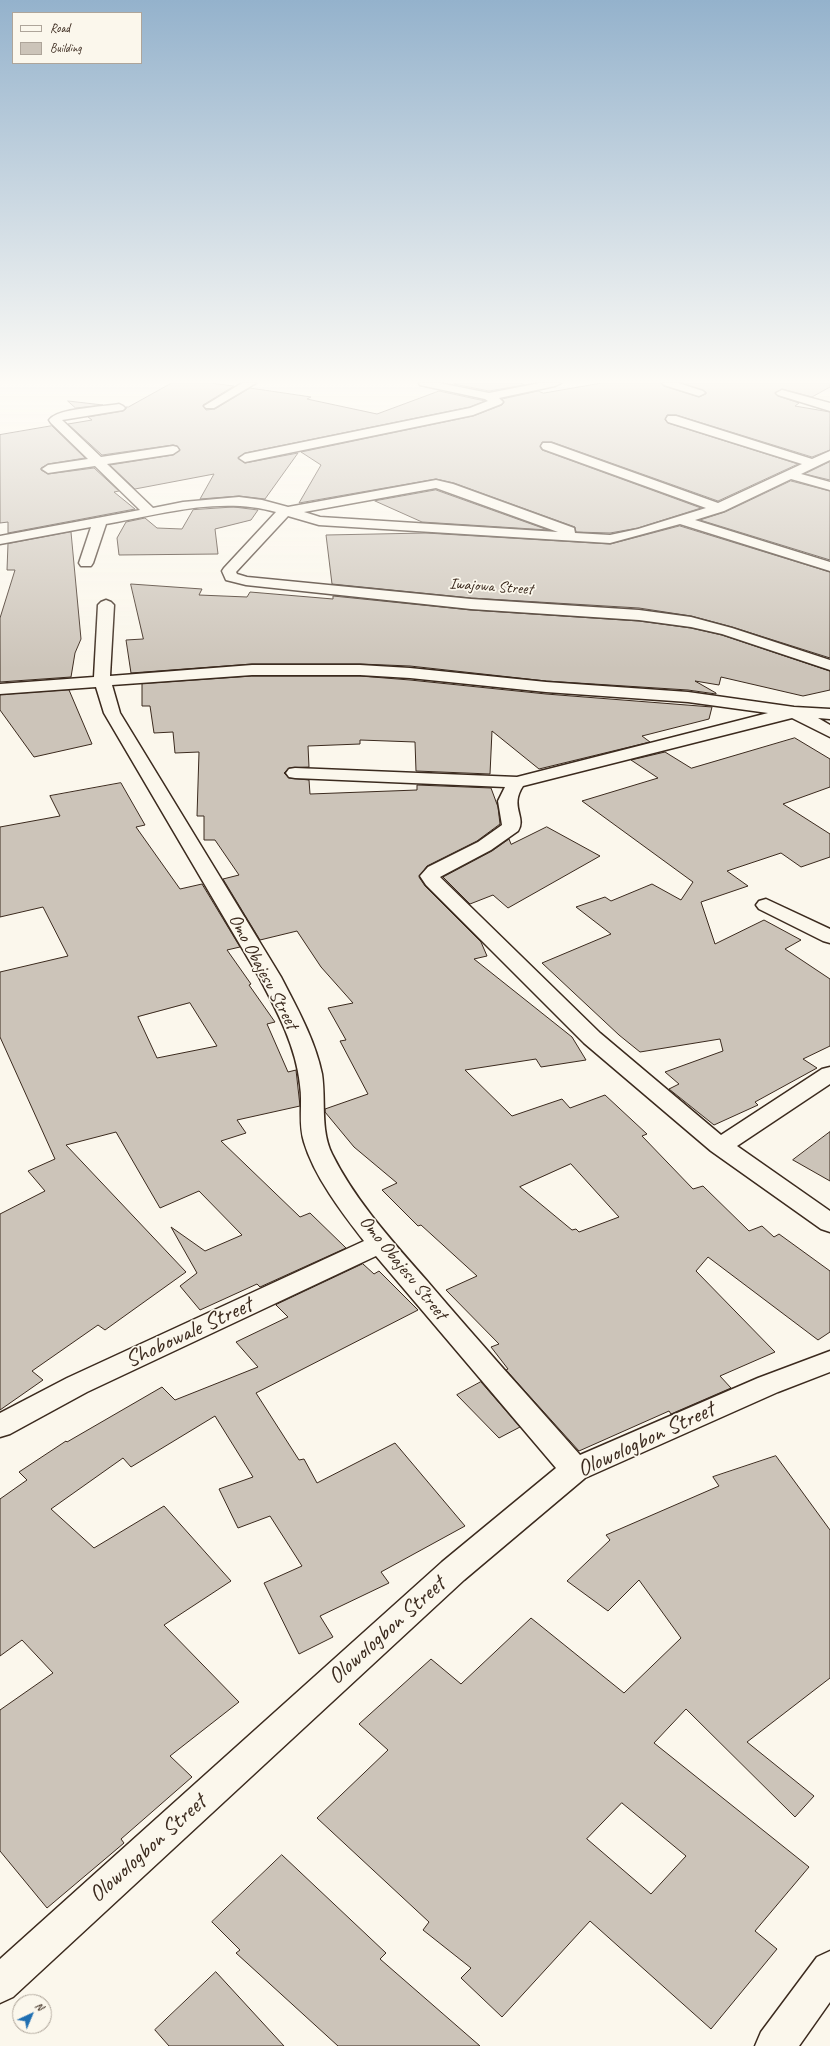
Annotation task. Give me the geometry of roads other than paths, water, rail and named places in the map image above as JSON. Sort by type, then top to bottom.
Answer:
[{"type":"street","points":[[116,478],[150,512]]},
{"type":"street","points":[[637,478],[719,508]]},
{"type":"street","points":[[0,540],[183,506],[239,501],[262,504],[284,512],[319,521],[592,539],[627,536],[681,520],[719,508],[784,478]]},
{"type":"street","points":[[804,478],[830,486]]},
{"type":"street","points":[[284,512],[436,484],[592,539]]},
{"type":"street","name":"Iwajowa Street","points":[[284,512],[229,572],[231,577],[254,582],[471,604],[646,616],[691,622],[727,631],[830,665]]},
{"type":"street","points":[[681,520],[830,567]]},
{"type":"street","points":[[86,563],[100,522]]},
{"type":"street","name":"Omo Obajesu Street","points":[[106,605],[102,681],[112,713],[270,977],[290,1014],[304,1054],[312,1086],[311,1127],[320,1153],[336,1182],[380,1244],[575,1470]]},
{"type":"street","points":[[0,689],[252,670],[360,670],[410,673],[560,689],[688,697],[794,712],[830,714]]},
{"type":"street","points":[[295,774],[517,782],[794,712],[830,732]]},
{"type":"street","points":[[517,782],[509,793],[506,804],[512,818],[511,827],[501,836],[477,851],[436,871],[430,876],[433,881],[592,1038],[720,1146],[830,1223]]},
{"type":"street","points":[[766,906],[830,937]]},
{"type":"street","points":[[720,1146],[830,1074]]},
{"type":"street","name":"Shobowale Street","points":[[0,1426],[77,1385],[380,1244]]},
{"type":"street","name":"Olowologbon Street","points":[[0,1984],[453,1571],[575,1470],[768,1386],[830,1361]]},
{"type":"street","points":[[775,2046],[830,1970]]}]
